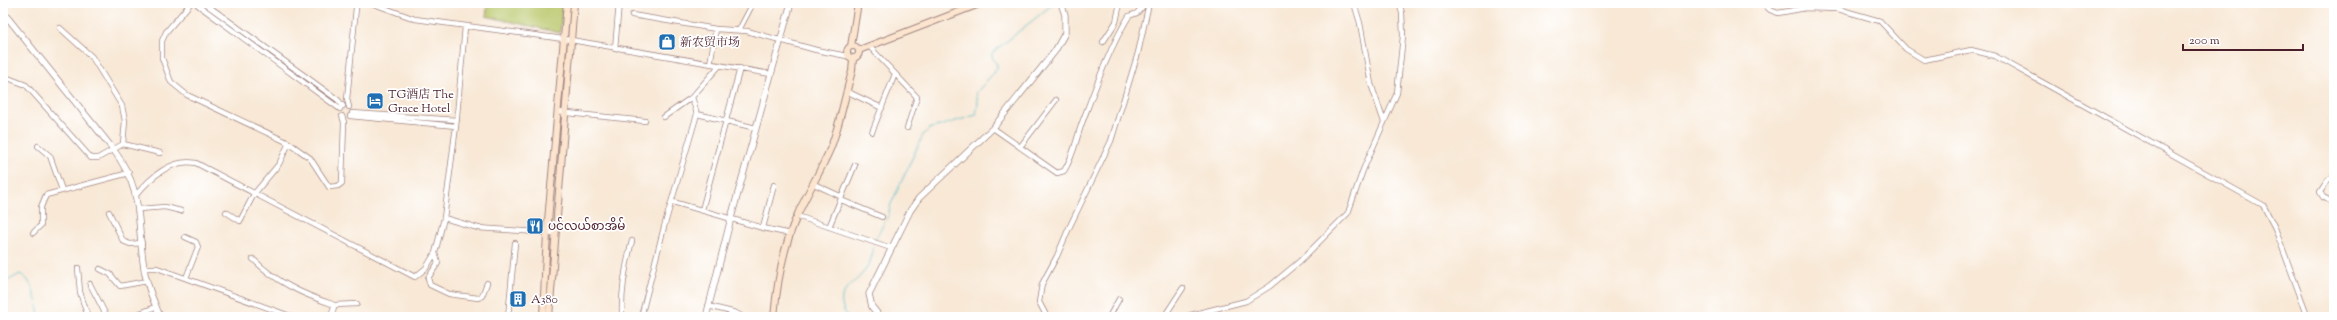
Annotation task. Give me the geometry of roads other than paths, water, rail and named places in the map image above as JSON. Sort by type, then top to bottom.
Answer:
[{"type":"main road","points":[[565,76],[564,40],[567,3]]},
{"type":"main road","points":[[543,317],[546,305],[550,253],[554,233],[555,182],[561,112],[571,40],[574,3]]},
{"type":"main road","points":[[774,317],[779,274],[791,234],[797,216],[814,184],[831,146],[846,91],[850,57],[847,51],[851,46],[858,3]]},
{"type":"main road","points":[[859,50],[982,3]]},
{"type":"main road","points":[[851,46],[856,46],[859,50]]},
{"type":"main road","points":[[850,57],[858,56],[859,50]]},
{"type":"main road","points":[[550,253],[547,232],[555,182]]},
{"type":"main road","points":[[546,305],[548,317]]},
{"type":"street","points":[[204,3],[236,29]]},
{"type":"street","points":[[347,117],[344,107],[199,4],[189,4],[166,32],[162,41],[162,58],[172,82],[187,95],[289,143],[310,158],[329,187],[338,186],[342,183],[347,117],[344,107],[347,99],[356,8],[358,3]]},
{"type":"street","points":[[371,3],[415,19],[465,27],[571,40],[615,49],[771,74]]},
{"type":"street","points":[[615,49],[619,3]]},
{"type":"street","points":[[739,30],[752,7],[751,3]]},
{"type":"street","points":[[706,317],[731,218],[791,3]]},
{"type":"street","points":[[880,317],[872,307],[869,294],[910,211],[919,198],[993,128],[1061,43],[1066,24],[1061,3]]},
{"type":"street","points":[[1103,42],[1116,22],[1120,3]]},
{"type":"street","points":[[993,128],[1057,173],[1064,171],[1073,155],[1081,126],[1105,65],[1129,16],[1137,13],[1147,3]]},
{"type":"street","points":[[1047,317],[1039,302],[1042,284],[1057,256],[1111,142],[1140,45],[1147,3]]},
{"type":"street","points":[[1354,3],[1359,18],[1371,84],[1384,122]]},
{"type":"street","points":[[1183,317],[1246,301],[1270,286],[1348,213],[1363,170],[1397,93],[1403,36],[1402,13],[1399,3]]},
{"type":"street","points":[[1763,3],[1770,10],[1778,13],[1798,9],[1831,9],[1880,21],[1906,49],[1924,60],[1971,50],[1995,56],[2179,159],[2255,199],[2269,213],[2308,317]]},
{"type":"street","points":[[3,12],[113,150],[129,173],[139,209],[144,268],[160,317]]},
{"type":"street","points":[[632,15],[716,29],[739,30],[850,57]]},
{"type":"street","points":[[136,195],[146,183],[166,168],[190,162],[415,276],[426,268],[435,253],[444,218],[457,120],[465,27]]},
{"type":"street","points":[[60,28],[92,57],[122,106],[125,121],[123,144]]},
{"type":"street","points":[[710,64],[716,29]]},
{"type":"street","points":[[869,46],[917,97],[906,128]]},
{"type":"street","points":[[664,117],[692,96],[713,75],[720,65]]},
{"type":"street","points":[[702,210],[724,120],[740,68]]},
{"type":"street","points":[[872,132],[895,74]]},
{"type":"street","points":[[8,78],[30,88],[91,158],[98,158],[123,144],[160,153]]},
{"type":"street","points":[[846,91],[882,108]]},
{"type":"street","points":[[641,317],[664,227],[673,202],[697,114],[692,96]]},
{"type":"street","points":[[1020,147],[1056,100]]},
{"type":"street","points":[[561,112],[645,121]]},
{"type":"street","points":[[697,114],[756,128]]},
{"type":"street","points":[[347,117],[457,120]]},
{"type":"street","points":[[347,117],[456,126]]},
{"type":"street","points":[[226,212],[240,221],[254,194],[279,164],[289,143]]},
{"type":"street","points":[[38,146],[50,156],[62,190]]},
{"type":"street","points":[[829,228],[856,165]]},
{"type":"street","points":[[33,233],[41,225],[43,199],[46,195],[129,173]]},
{"type":"street","points":[[2334,176],[2325,183],[2320,192],[2323,198],[2334,203]]},
{"type":"street","points":[[814,184],[841,199],[882,217]]},
{"type":"street","points":[[763,228],[774,185]]},
{"type":"street","points":[[673,202],[763,228],[791,234]]},
{"type":"street","points":[[139,209],[165,207],[181,211]]},
{"type":"street","points":[[109,212],[123,241],[130,244],[142,243]]},
{"type":"street","points":[[797,216],[891,248]]},
{"type":"street","points":[[444,218],[478,228],[554,233]]},
{"type":"street","points":[[185,237],[196,242],[198,247],[186,278]]},
{"type":"street","points":[[622,317],[621,293],[624,268],[632,242]]},
{"type":"street","points":[[508,317],[515,243]]},
{"type":"street","points":[[435,253],[438,263],[428,278],[430,285],[449,294],[478,298],[482,296],[487,283]]},
{"type":"street","points":[[253,259],[266,272],[298,292],[334,305],[357,304]]},
{"type":"street","points":[[78,268],[80,292],[88,317]]},
{"type":"street","points":[[144,268],[157,268],[293,317]]},
{"type":"street","points":[[100,269],[110,274],[120,286],[147,281]]},
{"type":"street","points":[[90,284],[108,317]]},
{"type":"street","points":[[1164,317],[1183,288]]},
{"type":"street","points":[[1109,317],[1119,299]]},
{"type":"street","points":[[331,317],[334,305]]},
{"type":"street","points":[[708,306],[736,313],[743,317]]},
{"type":"street","points":[[129,317],[156,307]]},
{"type":"waterway","points":[[875,240],[888,216],[891,204],[923,135],[929,129],[976,115],[978,103],[976,93],[997,69],[992,53],[1053,4]]},
{"type":"waterway","points":[[848,317],[843,308],[843,295],[868,266],[872,257],[874,245]]},
{"type":"waterway","points":[[3,280],[9,280],[20,274],[25,278],[32,287],[40,317]]},
{"type":"place","name":"新农贸市场","points":[[667,42]]},
{"type":"place","name":"TG酒店 The Grace Hotel","points":[[375,101]]},
{"type":"place","name":"ပင်လယ်စာအိမ်","points":[[535,226]]},
{"type":"place","name":"A380","points":[[518,299]]}]
